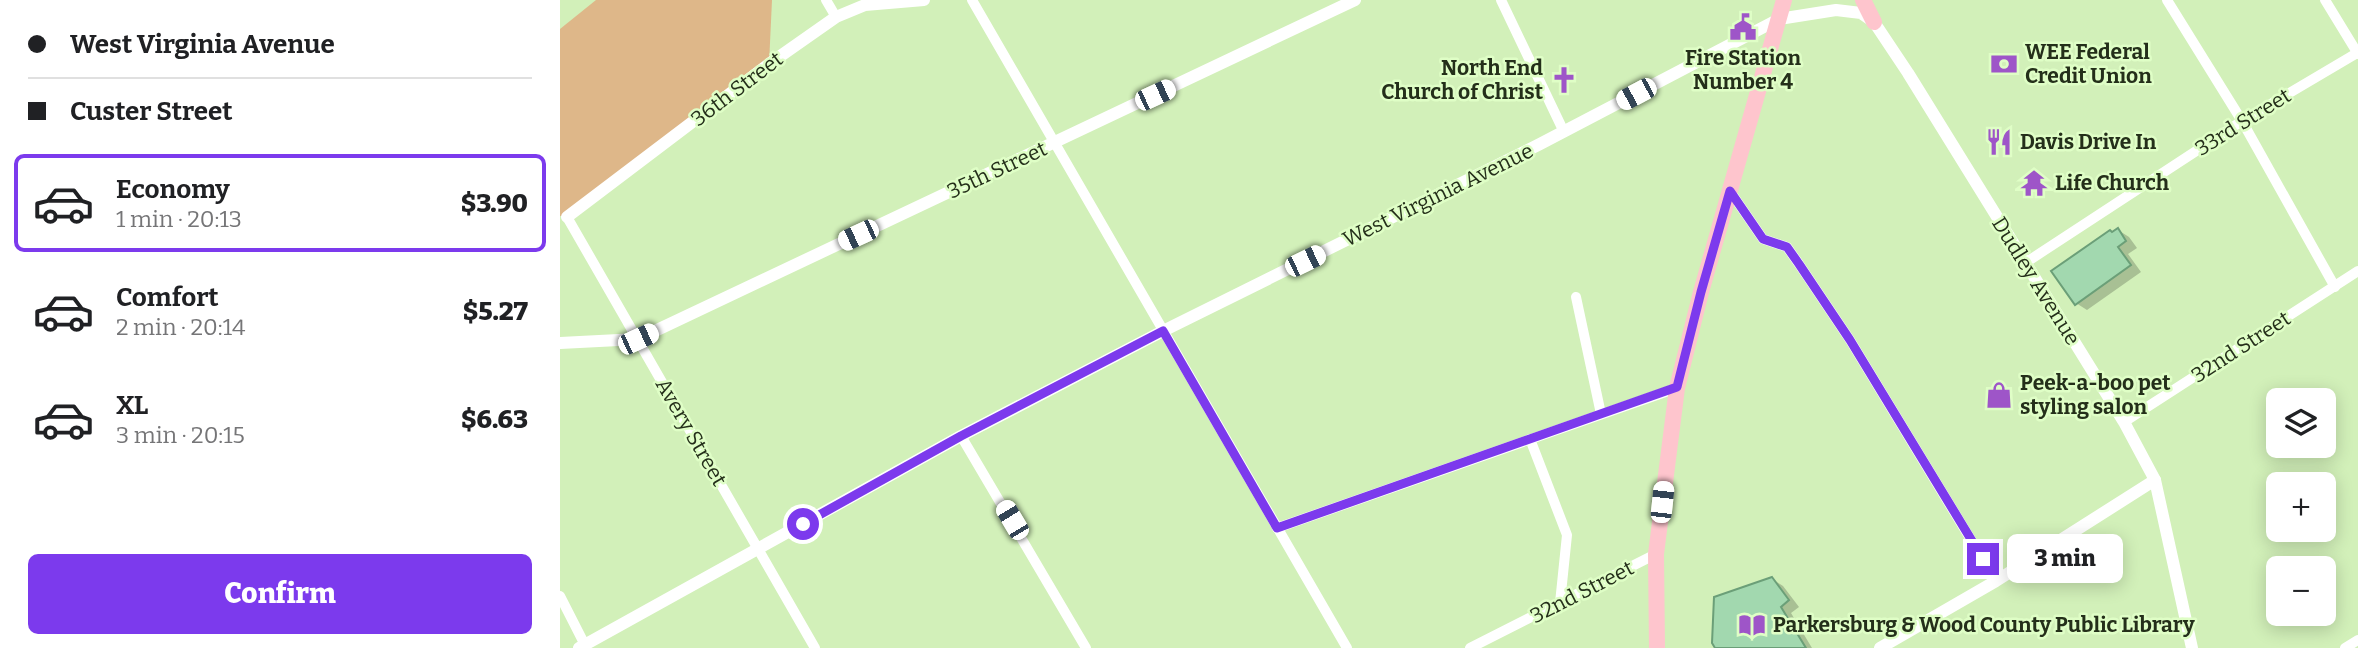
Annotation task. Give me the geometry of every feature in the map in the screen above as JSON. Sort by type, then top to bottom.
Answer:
[{"type":"main road","points":[[1657,648],[1656,554],[1677,387],[1701,292],[1784,0]]},
{"type":"main road","points":[[1863,0],[1874,22]]},
{"type":"street","points":[[826,0],[836,17]]},
{"type":"street","name":"36th Street","points":[[567,217],[769,64],[836,17],[865,5],[924,0]]},
{"type":"street","points":[[972,0],[1347,648]]},
{"type":"street","name":"35th Street","points":[[638,339],[1355,0]]},
{"type":"street","points":[[1500,0],[1563,132]]},
{"type":"street","points":[[2166,0],[2242,121],[2335,288]]},
{"type":"street","points":[[2325,0],[2358,53]]},
{"type":"street","points":[[1779,19],[1836,10],[1861,13],[1874,22]]},
{"type":"street","name":"West Virginia Avenue","points":[[582,646],[961,436],[1163,331],[1563,132],[1779,19]]},
{"type":"street","name":"Dudley Avenue","points":[[1874,22],[2124,422],[2155,480],[2192,648]]},
{"type":"street","name":"33rd Street","points":[[2025,263],[2242,121],[2358,53]]},
{"type":"street","points":[[1730,191],[1763,239],[1787,247],[1799,264],[1850,340],[1996,581]]},
{"type":"street","name":"Avery Street","points":[[567,217],[815,648]]},
{"type":"street","name":"32nd Street","points":[[2124,422],[2358,271]]},
{"type":"street","points":[[1576,297],[1601,414]]},
{"type":"street","points":[[560,343],[638,339]]},
{"type":"street","points":[[1277,528],[1677,387]]},
{"type":"street","points":[[961,436],[1086,648]]},
{"type":"street","points":[[1530,439],[1567,534],[1560,603]]},
{"type":"street","points":[[1880,648],[1996,581],[2155,480]]},
{"type":"street","name":"32nd Street","points":[[1470,648],[1656,554]]},
{"type":"street","points":[[560,596],[582,646]]},
{"type":"street","points":[[2345,648],[2358,640]]},
{"type":"shaded area","points":[[596,0],[772,0],[769,64],[567,217],[560,216],[560,29]]},
{"type":"building","points":[[2118,228],[2126,241],[2118,247],[2131,265],[2075,305],[2051,271],[2110,230],[2112,232]]},
{"type":"building","name":"Parkersburg & Wood County Public Library","points":[[1772,577],[1789,600],[1781,607],[1806,648],[1715,648],[1712,643],[1714,597]]},
{"type":"place","name":"Fire Station Number 4","points":[[1743,27]]},
{"type":"place","name":"WEE Federal Credit Union","points":[[2004,64]]},
{"type":"place","name":"North End Church of Christ","points":[[1564,80]]},
{"type":"place","name":"Davis Drive In","points":[[1999,142]]},
{"type":"place","name":"Life Church","points":[[2034,183]]},
{"type":"place","name":"Peek-a-boo pet styling salon","points":[[1999,395]]},
{"type":"place","name":"Parkersburg & Wood County Public Library","points":[[1752,625]]},
{"type":"route","points":[[803,524],[961,436],[1163,331],[1277,528],[1677,387],[1730,191],[1763,239],[1787,247],[1799,264],[1850,340],[1983,559]]}]
